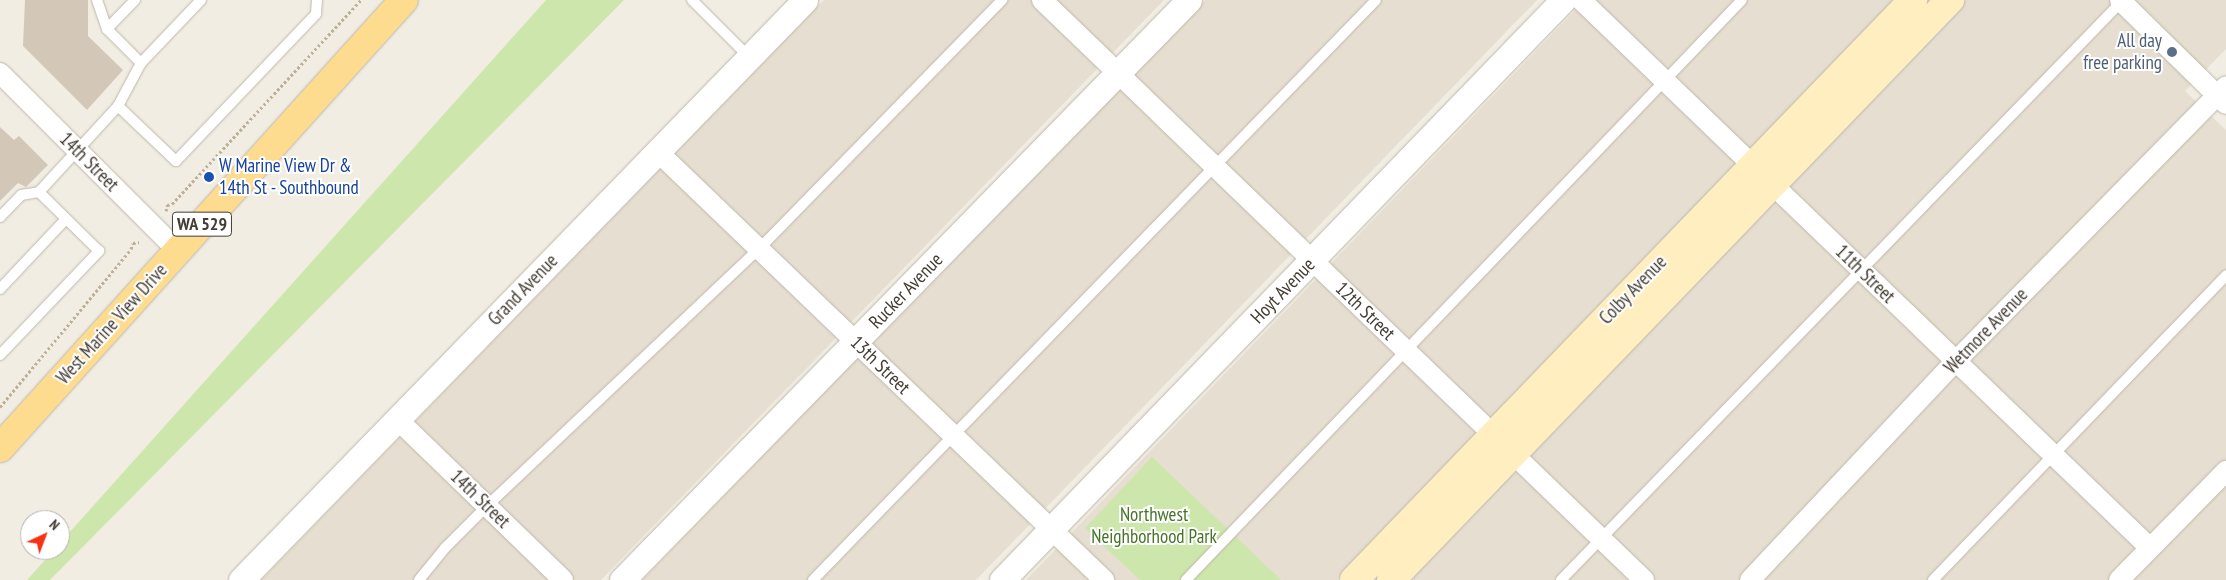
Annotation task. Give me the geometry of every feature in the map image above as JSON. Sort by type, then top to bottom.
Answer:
[{"type":"main road","name":"West Marine View Drive","points":[[0,448],[404,0]]},
{"type":"main road","name":"Colby Avenue","points":[[1763,175],[1913,0]]},
{"type":"main road","name":"Colby Avenue","points":[[1354,580],[1503,444],[1763,175],[1950,0]]},
{"type":"main road","name":"Colby Avenue","points":[[1391,580],[1503,444]]},
{"type":"street","name":"Grand Avenue","points":[[241,580],[805,0]]},
{"type":"street","name":"12th Street","points":[[1042,0],[1644,580]]},
{"type":"street","name":"Rucker Avenue","points":[[622,580],[1189,0]]},
{"type":"street","name":"Hoyt Avenue","points":[[1002,580],[1563,0]]},
{"type":"street","name":"11th Street","points":[[1581,0],[2150,548]]},
{"type":"street","points":[[2121,0],[2223,95]]},
{"type":"street","name":"14th Street","points":[[0,73],[178,251]]},
{"type":"street","name":"Wetmore Avenue","points":[[1750,580],[1956,361],[2223,95]]},
{"type":"street","name":"13th Street","points":[[657,151],[1104,580]]},
{"type":"street","name":"14th Street","points":[[397,419],[563,580]]},
{"type":"street","points":[[2120,580],[2226,471]]},
{"type":"lane","points":[[97,0],[107,29],[141,63]]},
{"type":"lane","points":[[107,29],[135,0]]},
{"type":"lane","points":[[0,217],[21,195],[39,192],[118,106],[141,63],[201,0]]},
{"type":"lane","points":[[118,106],[176,161],[316,14],[317,0]]},
{"type":"lane","points":[[692,0],[749,57]]},
{"type":"lane","points":[[419,580],[445,548],[487,506],[760,248],[1002,0]]},
{"type":"lane","points":[[812,580],[1376,0]]},
{"type":"lane","points":[[1186,580],[1407,352],[1742,0]]},
{"type":"lane","points":[[1561,580],[1862,271],[2121,0]]},
{"type":"lane","points":[[0,355],[99,251],[39,192]]},
{"type":"lane","points":[[0,289],[66,219]]},
{"type":"lane","points":[[1933,580],[2226,275]]},
{"type":"path","points":[[166,211],[167,205],[172,204],[361,0]]},
{"type":"path","points":[[0,407],[132,249],[133,243],[139,242]]},
{"type":"shaded area","points":[[824,0],[1164,0],[601,580],[261,580]]},
{"type":"shaded area","points":[[1205,0],[1537,0],[976,580],[642,580]]},
{"type":"shaded area","points":[[1585,0],[1899,0],[1337,580],[1026,580]]},
{"type":"shaded area","points":[[1966,0],[2226,0],[2226,49],[2185,91],[2226,130],[2226,580],[1407,580]]},
{"type":"green space","points":[[546,0],[624,0],[70,560],[70,532]]},
{"type":"green space","name":"Northwest Neighborhood Park","points":[[1152,457],[1281,580],[1140,580],[1085,528]]},
{"type":"green space","points":[[45,560],[70,560],[50,580],[27,580]]},
{"type":"building","points":[[25,0],[88,0],[88,36],[123,70],[87,110],[23,46]]},
{"type":"building","points":[[0,127],[14,140],[19,136],[48,165],[26,187],[18,183],[0,201]]},
{"type":"place","name":"All day free parking","points":[[2172,52]]},
{"type":"place","name":"W Marine View Dr & 14th St - Southbound","points":[[209,177]]}]
